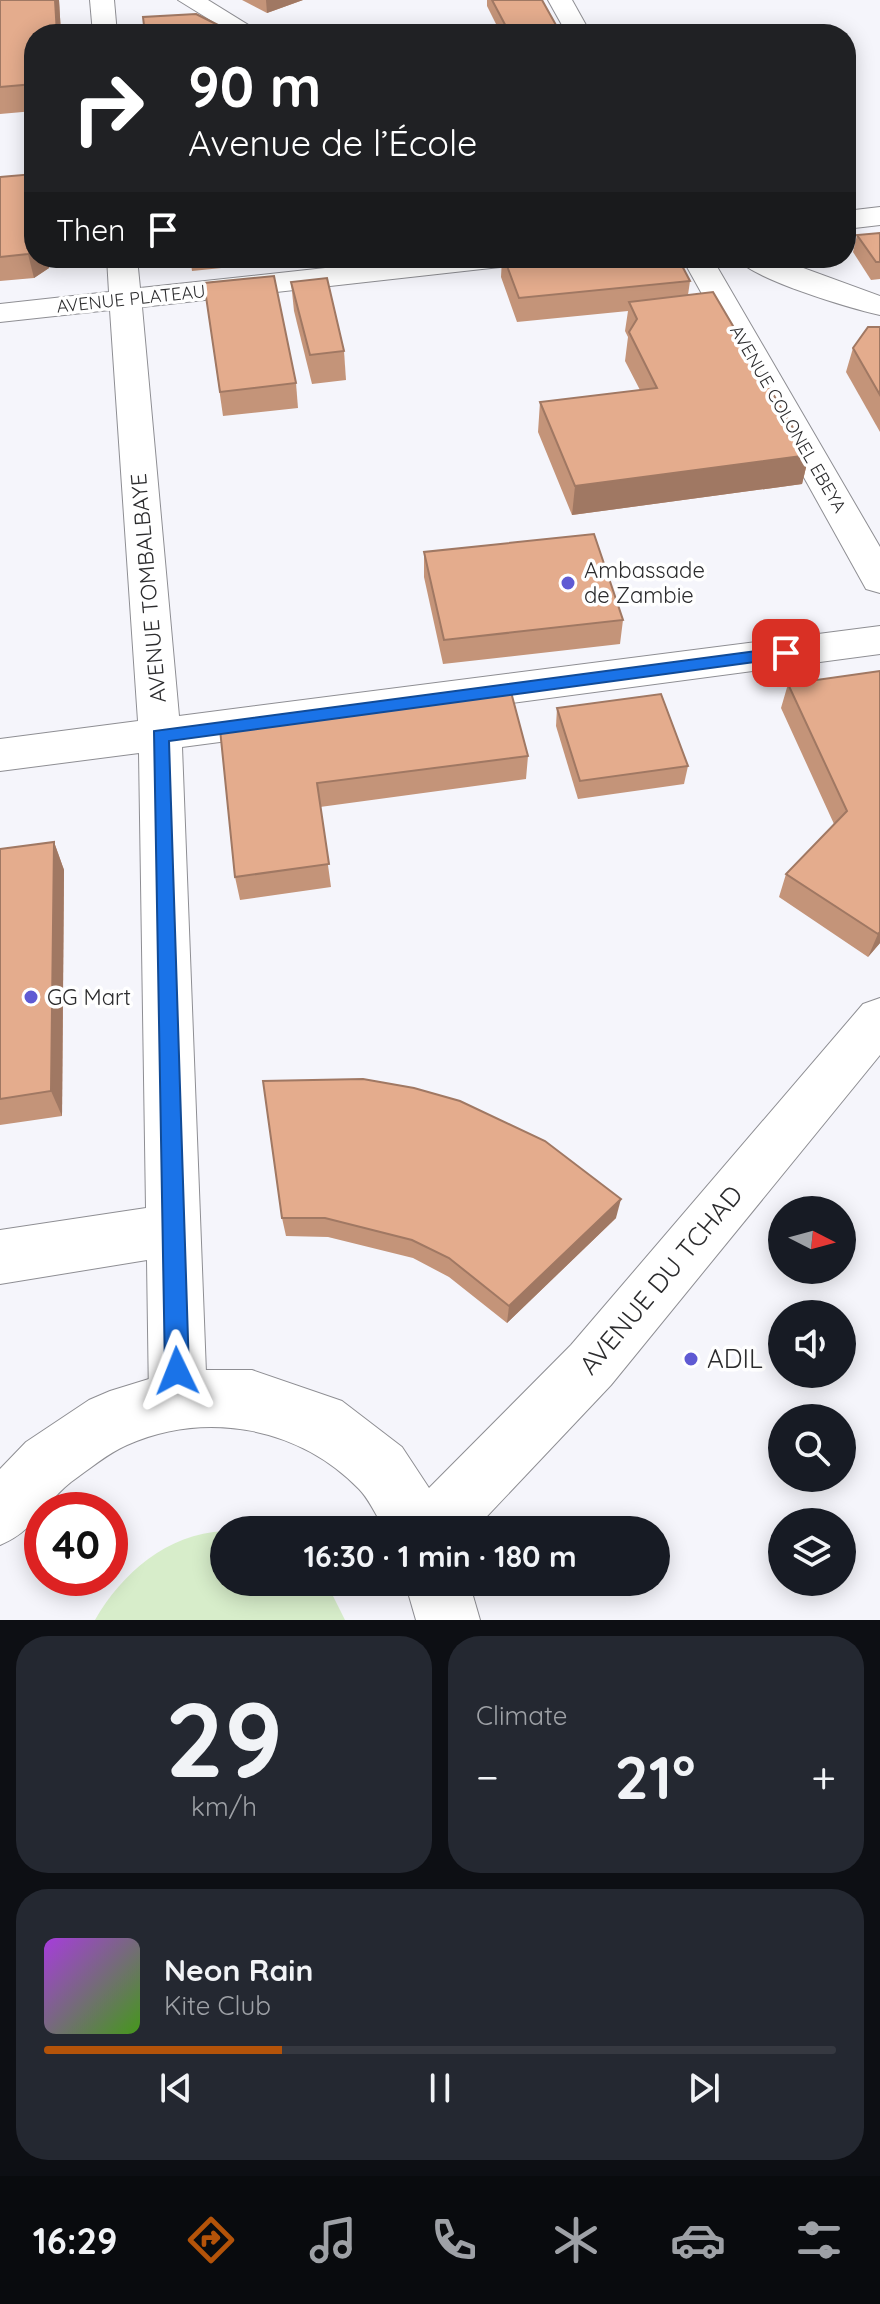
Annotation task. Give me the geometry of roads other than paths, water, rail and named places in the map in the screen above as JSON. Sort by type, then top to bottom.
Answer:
[{"type":"street","points":[[102,0],[104,24]]},
{"type":"street","points":[[190,0],[233,24]]},
{"type":"street","points":[[560,0],[573,24]]},
{"type":"street","points":[[856,219],[880,216]]},
{"type":"street","name":"AVENUE PLATEAU","points":[[0,313],[124,279],[321,268]]},
{"type":"street","name":"AVENUE COLONEL EBEYA","points":[[703,268],[880,580]]},
{"type":"street","points":[[773,268],[880,306]]},
{"type":"street","name":"AVENUE TOMBALBAYE","points":[[124,279],[160,736],[178,1399]]},
{"type":"street","points":[[0,755],[880,640]]},
{"type":"street","name":"AVENUE DU TCHAD","points":[[445,1516],[591,1365],[880,1019]]},
{"type":"street","points":[[0,1257],[173,1230]]},
{"type":"street","points":[[0,1514],[47,1463],[110,1421],[178,1399],[252,1399],[321,1422],[381,1468],[411,1516]]},
{"type":"street","points":[[441,1596],[448,1620]]},
{"type":"place","name":"Ambassade de Zambie","points":[[568,583]]},
{"type":"place","name":"GG Mart","points":[[31,997]]},
{"type":"place","name":"ADIL","points":[[691,1359]]}]
